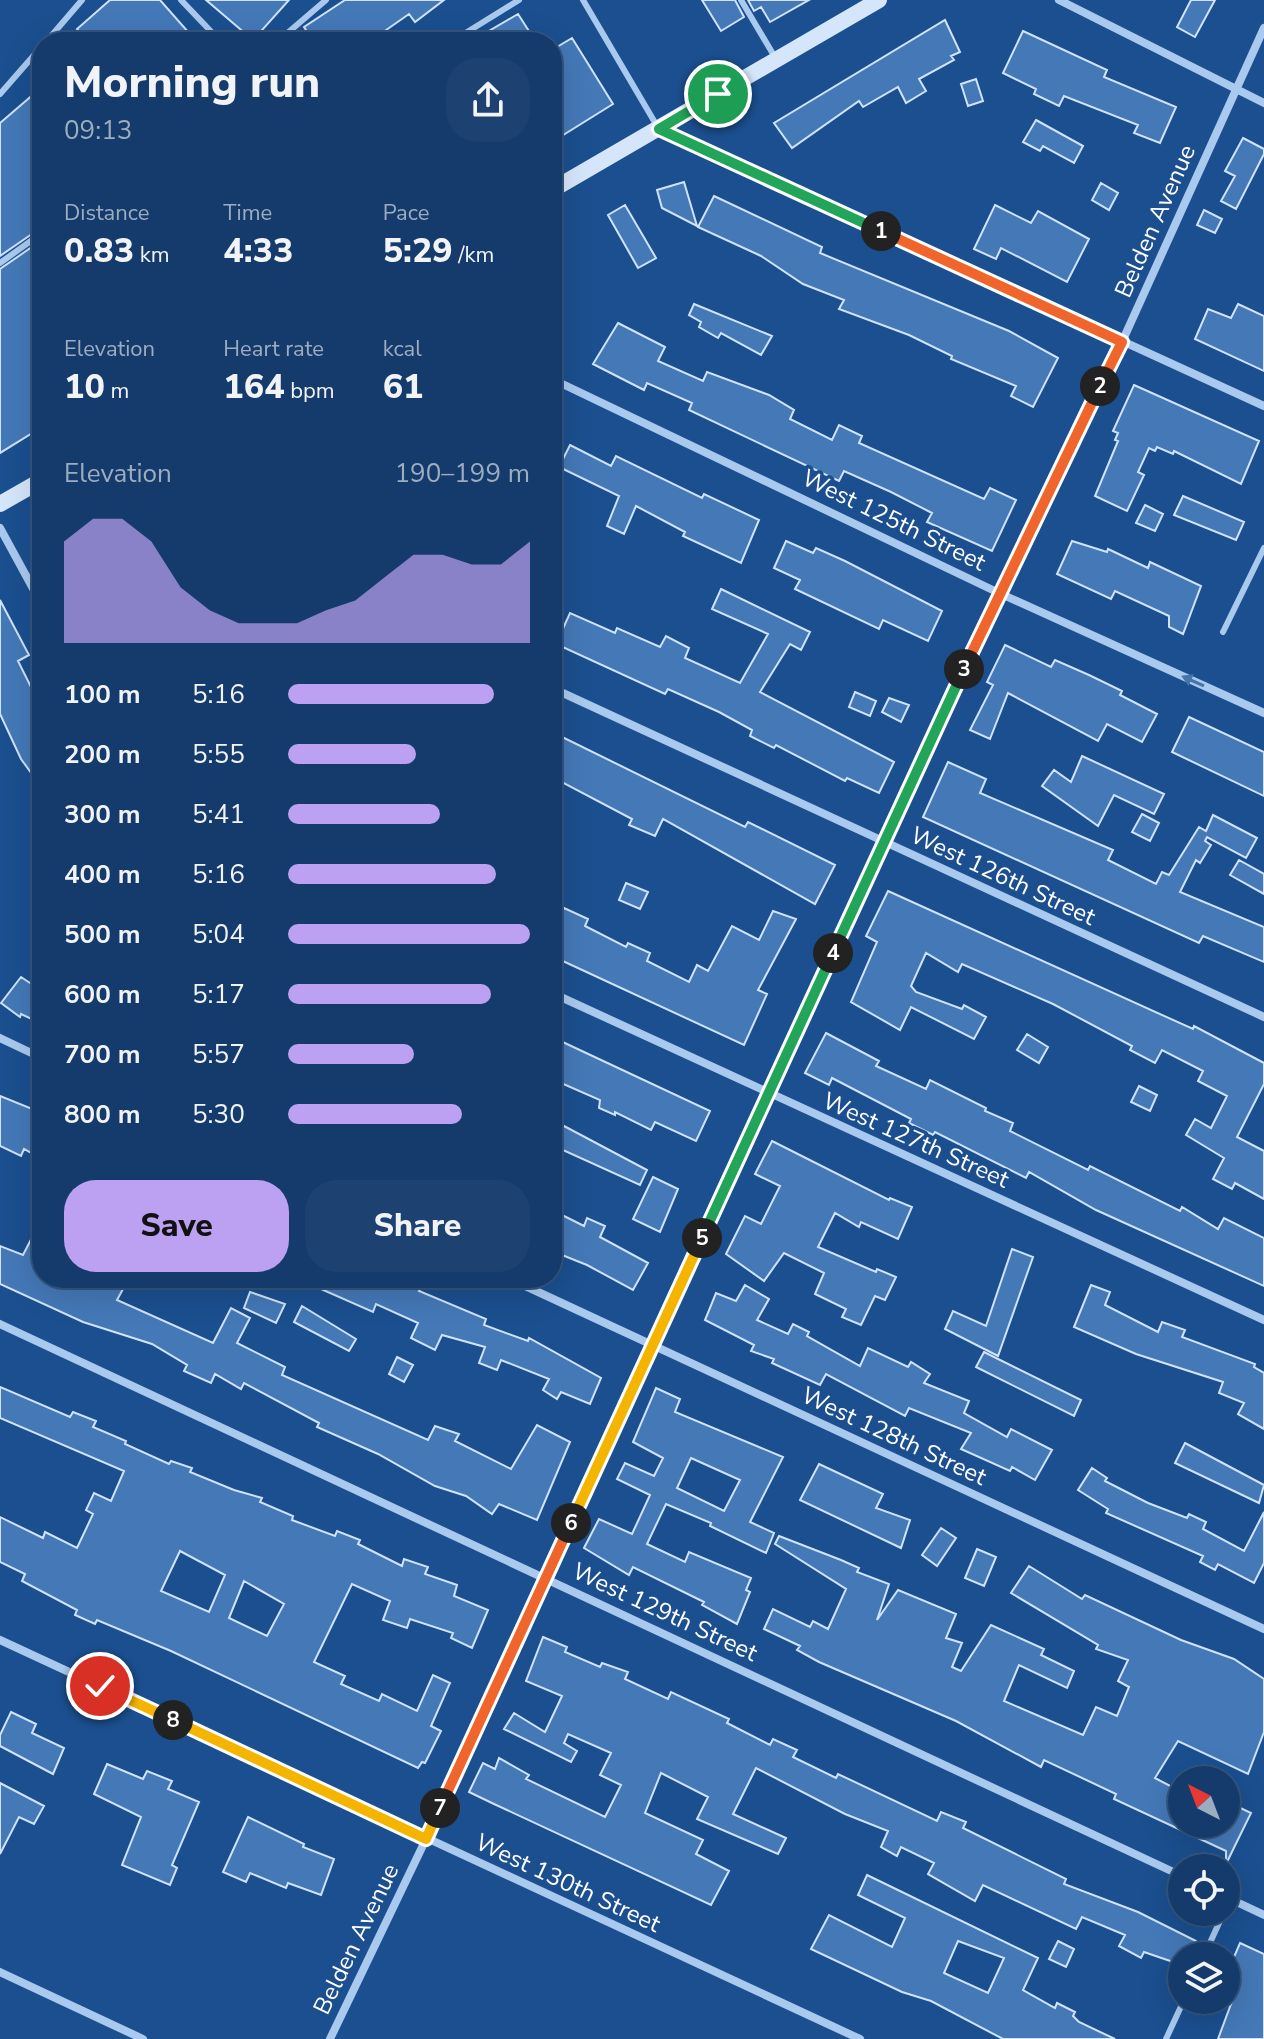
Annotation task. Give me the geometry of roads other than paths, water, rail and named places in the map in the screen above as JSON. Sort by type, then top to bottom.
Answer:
[{"type":"street","points":[[562,184],[879,0]]},
{"type":"street","points":[[1059,0],[1264,103]]},
{"type":"street","name":"Belden Avenue","points":[[330,2039],[426,1839],[999,593],[1122,342],[1264,28]]},
{"type":"street","points":[[659,129],[1264,406]]},
{"type":"street","name":"West 125th Street","points":[[562,384],[999,593],[1264,713]]},
{"type":"street","points":[[0,504],[32,486]]},
{"type":"street","points":[[0,528],[32,587]]},
{"type":"street","name":"West 126th Street","points":[[562,693],[1264,1017]]},
{"type":"street","name":"West 127th Street","points":[[562,998],[768,1095],[1264,1320]]},
{"type":"street","points":[[0,1038],[32,1053]]},
{"type":"street","name":"West 128th Street","points":[[529,1288],[1264,1629]]},
{"type":"street","name":"West 129th Street","points":[[0,1324],[1168,1869]]},
{"type":"street","name":"West 130th Street","points":[[0,1640],[860,2039]]},
{"type":"street","points":[[1240,1904],[1264,1915]]},
{"type":"street","points":[[0,1972],[143,2039]]},
{"type":"lane","points":[[54,32],[82,0]]},
{"type":"lane","points":[[181,0],[211,32]]},
{"type":"lane","points":[[289,32],[326,0]]},
{"type":"lane","points":[[467,32],[519,0]]},
{"type":"lane","points":[[583,0],[659,129]]},
{"type":"lane","points":[[741,0],[777,60]]},
{"type":"lane","points":[[0,94],[32,58]]},
{"type":"lane","points":[[0,263],[32,240]]},
{"type":"lane","points":[[1223,632],[1264,548]]},
{"type":"lane","points":[[1166,2039],[1178,2014]]}]
